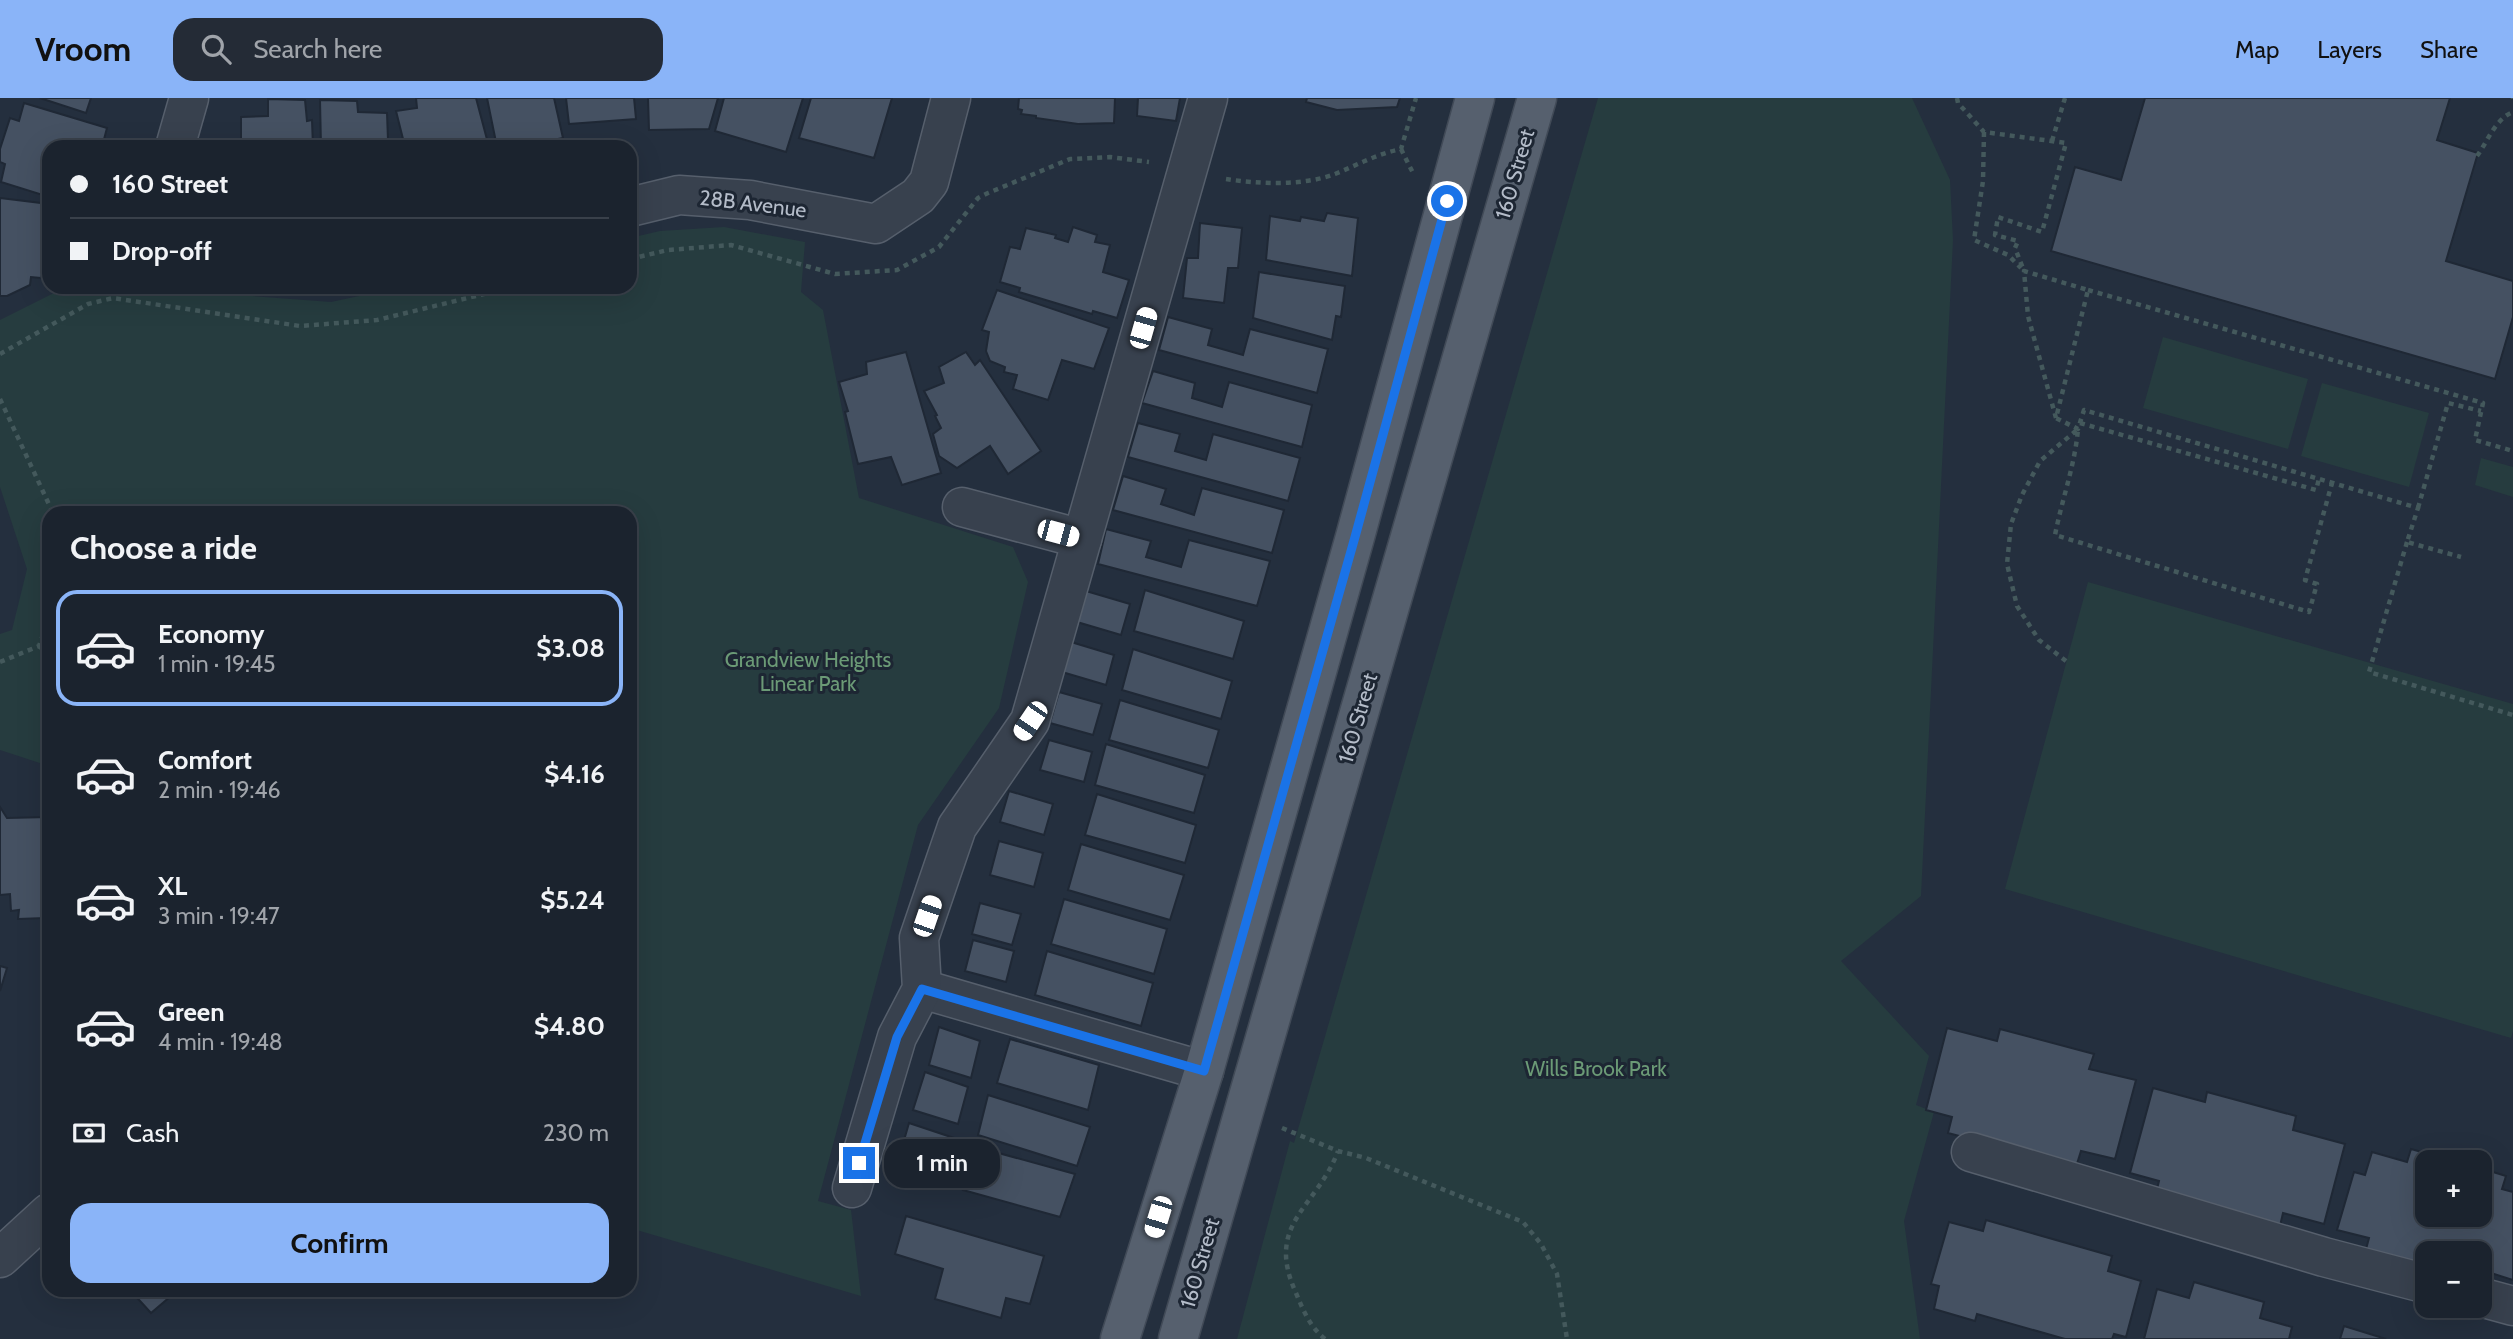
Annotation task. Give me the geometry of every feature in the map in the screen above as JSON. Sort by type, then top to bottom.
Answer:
[{"type":"main road","points":[[1120,1339],[1204,1071],[1475,98]]},
{"type":"main road","name":"160 Street","points":[[1178,1339],[1537,98]]},
{"type":"street","points":[[177,140],[189,98]]},
{"type":"street","name":"28B Avenue","points":[[637,205],[679,195],[738,199],[876,224],[918,196],[929,182],[951,98]]},
{"type":"street","points":[[852,1188],[897,1037],[922,989],[919,939],[957,827],[1030,721],[1208,98]]},
{"type":"street","points":[[962,507],[1082,540]]},
{"type":"street","points":[[922,989],[1204,1071]]},
{"type":"street","points":[[1971,1152],[2324,1257],[2415,1281]]},
{"type":"street","points":[[0,1258],[42,1219]]},
{"type":"street","points":[[2492,1300],[2513,1306]]},
{"type":"path","points":[[1957,98],[1958,103],[1984,132],[2066,143],[2042,232],[1998,217],[1995,235],[2018,241],[2015,248],[2024,271],[2028,316],[2056,418]]},
{"type":"path","points":[[2052,141],[2065,98]]},
{"type":"path","points":[[2477,156],[2499,121],[2513,112]]},
{"type":"path","points":[[1984,132],[1983,181],[1974,240],[2008,255],[2024,271],[2483,403],[2475,440],[2513,451]]},
{"type":"path","points":[[2056,418],[2088,290]]},
{"type":"path","points":[[0,354],[88,304],[113,298],[300,326],[377,320],[484,294]]},
{"type":"path","points":[[0,399],[50,506]]},
{"type":"path","points":[[2481,411],[2448,403],[2369,672],[2513,715]]},
{"type":"path","points":[[2332,483],[2305,580],[2318,584],[2309,612],[2055,535],[2076,455],[2079,426],[2084,410],[2418,508]]},
{"type":"path","points":[[2056,418],[2316,490],[2319,479]]},
{"type":"path","points":[[2066,661],[2039,640],[2017,606],[2007,564],[2011,524],[2022,495],[2040,461],[2079,426]]},
{"type":"path","points":[[2407,542],[2461,557]]},
{"type":"path","points":[[0,662],[39,646],[42,638]]},
{"type":"path","points":[[39,646],[42,649]]},
{"type":"path","points":[[1276,1126],[1338,1151],[1366,1158],[1524,1222],[1541,1244],[1558,1274],[1567,1339]]},
{"type":"path","points":[[1325,1339],[1306,1316],[1289,1279],[1284,1249],[1294,1222],[1333,1164],[1338,1151]]},
{"type":"green space","name":"Wills Brook Park","points":[[1598,98],[1912,98],[1950,180],[1953,240],[1921,896],[1841,961],[1929,1056],[1916,1105],[1934,1112],[1904,1221],[1920,1339],[1237,1339],[1290,1141],[1294,1143]]},
{"type":"green space","name":"Grandview Heights Linear Park","points":[[724,227],[805,242],[801,292],[823,310],[859,498],[1013,547],[1028,582],[999,708],[918,825],[818,1201],[851,1210],[861,1296],[637,1230],[637,506],[42,506],[42,764],[0,750],[0,634],[12,630],[27,569],[0,487],[0,320],[52,294],[226,294],[331,302],[368,294],[637,294],[637,236],[660,231]]},
{"type":"green space","points":[[2163,337],[2308,379],[2288,449],[2143,408]]},
{"type":"green space","points":[[2322,383],[2429,413],[2409,487],[2301,456]]},
{"type":"green space","points":[[2481,458],[2513,467],[2513,497],[2475,485]]},
{"type":"green space","points":[[2088,582],[2513,704],[2511,1038],[2005,889]]},
{"type":"building","points":[[40,98],[91,98],[86,113]]},
{"type":"building","points":[[416,98],[476,98],[487,140],[403,140],[396,111],[417,108]]},
{"type":"building","points":[[487,98],[554,98],[563,138],[496,140]]},
{"type":"building","points":[[566,98],[634,98],[636,119],[569,124]]},
{"type":"building","points":[[648,98],[718,98],[709,129],[649,130]]},
{"type":"building","points":[[724,98],[803,98],[786,152],[715,131]]},
{"type":"building","points":[[811,98],[892,98],[874,158],[799,138]]},
{"type":"building","points":[[1019,98],[1115,98],[1114,123],[1078,124],[1036,118],[1021,114],[1022,110],[1018,109]]},
{"type":"building","points":[[1138,98],[1180,98],[1176,121],[1137,116]]},
{"type":"building","points":[[1307,98],[1400,98],[1397,107],[1337,110],[1306,102]]},
{"type":"building","points":[[2145,98],[2450,98],[2437,140],[2478,153],[2446,261],[2513,281],[2513,317],[2495,379],[2051,251],[2075,167],[2121,180]]},
{"type":"building","points":[[268,99],[305,100],[307,121],[312,120],[313,140],[241,140],[241,117],[268,116]]},
{"type":"building","points":[[320,100],[357,101],[358,112],[387,113],[388,140],[321,140]]},
{"type":"building","points":[[24,103],[107,128],[104,140],[42,140],[42,195],[1,182],[5,164],[0,162],[0,149],[10,118],[19,121]]},
{"type":"building","points":[[0,198],[42,203],[41,278],[31,277],[30,285],[7,296],[0,296]]},
{"type":"building","points":[[1327,213],[1358,218],[1352,276],[1266,260],[1270,216],[1300,221],[1301,217],[1324,221]]},
{"type":"building","points":[[1200,223],[1242,228],[1238,268],[1228,268],[1224,303],[1183,298],[1187,258],[1198,258]]},
{"type":"building","points":[[1073,227],[1097,235],[1095,242],[1110,245],[1103,272],[1129,280],[1117,318],[1093,311],[1092,314],[1019,292],[1020,288],[1000,282],[1010,247],[1020,249],[1026,228],[1056,235],[1055,238],[1068,242]]},
{"type":"building","points":[[1259,272],[1345,286],[1341,317],[1336,316],[1332,340],[1253,318]]},
{"type":"building","points":[[997,290],[1109,328],[1094,369],[1062,360],[1048,400],[1013,389],[1017,375],[1004,372],[1005,367],[990,361],[986,351],[989,332],[982,330]]},
{"type":"building","points":[[1168,317],[1212,329],[1208,345],[1243,355],[1250,329],[1328,349],[1317,393],[1159,350]]},
{"type":"building","points":[[906,352],[941,473],[902,485],[891,457],[858,464],[845,412],[848,411],[839,382],[867,374],[866,362]]},
{"type":"building","points":[[966,352],[975,365],[980,360],[1041,451],[1008,474],[990,446],[957,468],[939,456],[933,434],[941,428],[924,391],[944,383],[939,367]]},
{"type":"building","points":[[1153,371],[1195,383],[1192,398],[1222,407],[1229,382],[1312,405],[1302,447],[1142,403]]},
{"type":"building","points":[[1138,423],[1180,434],[1175,451],[1206,460],[1213,434],[1300,458],[1288,501],[1128,457]]},
{"type":"building","points":[[1123,476],[1166,489],[1161,504],[1194,515],[1202,488],[1284,510],[1272,553],[1113,510]]},
{"type":"building","points":[[1106,529],[1151,541],[1146,557],[1181,567],[1189,540],[1270,561],[1257,606],[1098,564]]},
{"type":"building","points":[[1145,590],[1244,621],[1233,659],[1134,631]]},
{"type":"building","points":[[1086,591],[1130,604],[1121,635],[1077,622]]},
{"type":"building","points":[[1071,642],[1114,655],[1106,685],[1062,672]]},
{"type":"building","points":[[1133,649],[1232,681],[1221,719],[1122,690]]},
{"type":"building","points":[[1059,692],[1102,704],[1093,735],[1050,723]]},
{"type":"building","points":[[1120,700],[1219,730],[1208,768],[1109,740]]},
{"type":"building","points":[[1049,740],[1092,752],[1084,782],[1040,770]]},
{"type":"building","points":[[1106,744],[1205,775],[1194,813],[1095,785]]},
{"type":"building","points":[[1009,791],[1053,804],[1044,835],[1000,822]]},
{"type":"building","points":[[1097,794],[1196,825],[1185,863],[1085,835]]},
{"type":"building","points":[[0,807],[7,818],[42,817],[42,918],[18,919],[19,910],[11,911],[10,894],[0,895]]},
{"type":"building","points":[[999,841],[1043,853],[1034,887],[990,875]]},
{"type":"building","points":[[1081,844],[1184,875],[1170,920],[1068,890]]},
{"type":"building","points":[[1064,899],[1167,929],[1154,974],[1051,944]]},
{"type":"building","points":[[980,903],[1021,914],[1012,945],[972,934]]},
{"type":"building","points":[[973,940],[1014,951],[1006,982],[965,971]]},
{"type":"building","points":[[1047,951],[1153,983],[1141,1026],[1035,995]]},
{"type":"building","points":[[0,966],[7,968],[0,991]]},
{"type":"building","points":[[939,1027],[980,1041],[971,1078],[929,1065]]},
{"type":"building","points":[[1947,1028],[1997,1041],[2000,1029],[2094,1054],[2089,1069],[2136,1080],[2115,1159],[2081,1151],[2076,1167],[1948,1133],[1952,1117],[1926,1110]]},
{"type":"building","points":[[1010,1039],[1099,1065],[1088,1110],[997,1083]]},
{"type":"building","points":[[925,1072],[968,1087],[958,1124],[913,1110]]},
{"type":"building","points":[[2153,1088],[2205,1102],[2207,1092],[2296,1116],[2293,1130],[2345,1144],[2324,1224],[2283,1213],[2280,1226],[2156,1193],[2159,1181],[2130,1173]]},
{"type":"building","points":[[988,1095],[1090,1127],[1077,1166],[978,1135]]},
{"type":"building","points":[[909,1123],[954,1138],[942,1175],[898,1161]]},
{"type":"building","points":[[973,1146],[1075,1174],[1060,1217],[963,1190]]},
{"type":"building","points":[[2411,1149],[2415,1150],[2415,1227],[2492,1227],[2492,1172],[2506,1176],[2502,1189],[2513,1192],[2513,1280],[2492,1273],[2492,1241],[2415,1241],[2415,1267],[2365,1253],[2369,1238],[2337,1230],[2354,1172],[2365,1175],[2372,1152],[2407,1162]]},
{"type":"building","points":[[906,1216],[1044,1256],[1030,1304],[1006,1298],[1001,1318],[935,1299],[943,1269],[895,1254]]},
{"type":"building","points":[[1986,1220],[2112,1256],[2108,1271],[2141,1281],[2126,1337],[2114,1334],[2112,1339],[2065,1339],[1977,1314],[1975,1321],[1934,1309],[1939,1286],[1931,1284],[1949,1222],[1983,1231]]},
{"type":"building","points":[[2194,1282],[2264,1302],[2260,1318],[2292,1327],[2289,1339],[2144,1339],[2157,1289],[2189,1298]]},
{"type":"building","points":[[136,1297],[170,1297],[151,1313]]},
{"type":"building","points":[[2344,1326],[2386,1339],[2340,1339]]},
{"type":"route","points":[[859,1163],[897,1037],[922,989],[1204,1071],[1447,201]]}]
